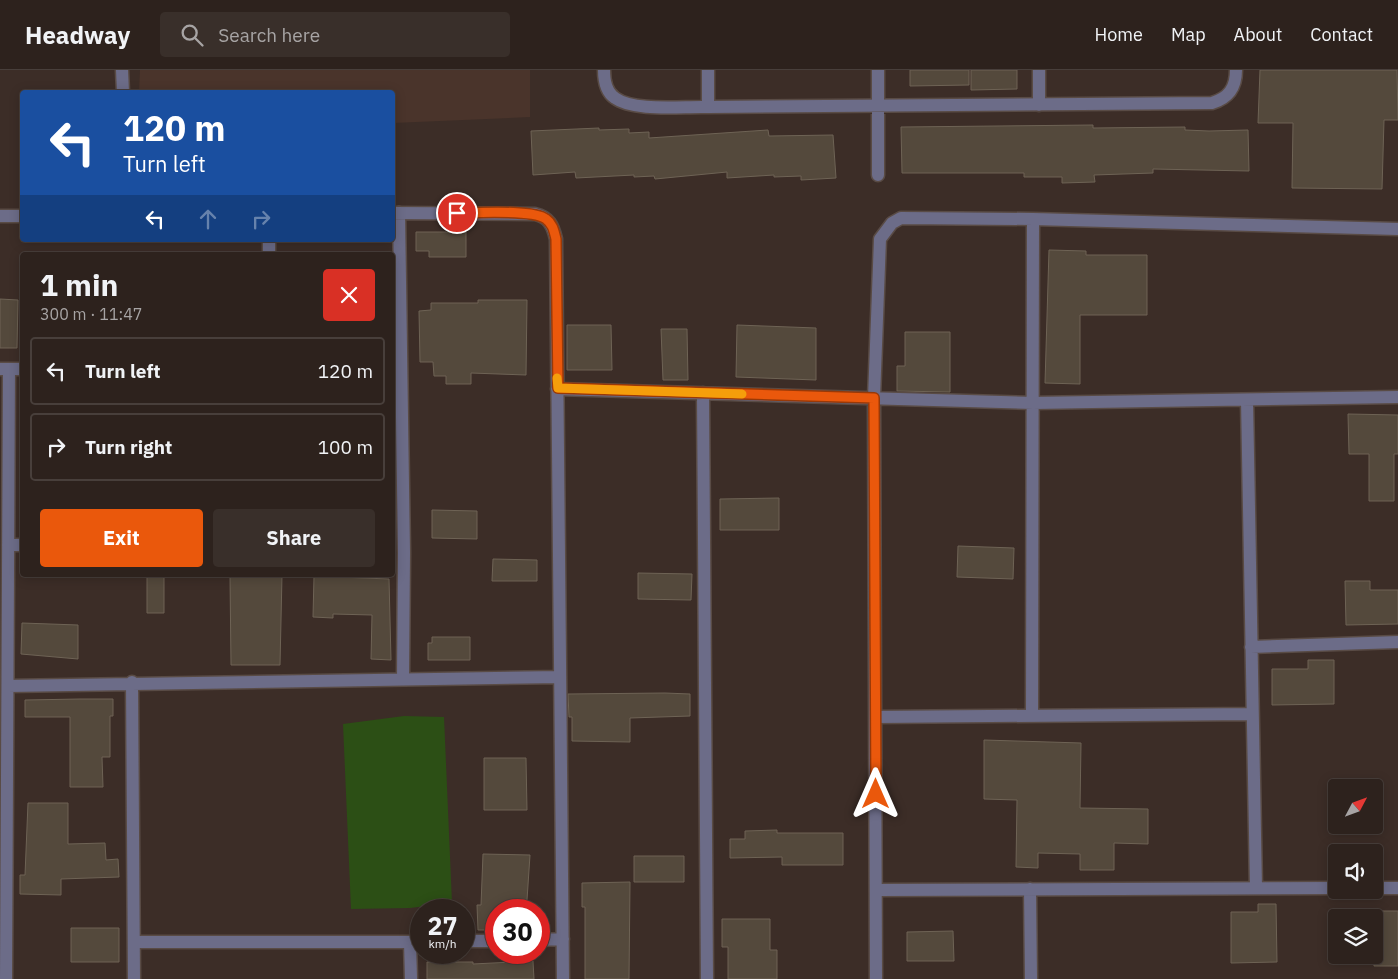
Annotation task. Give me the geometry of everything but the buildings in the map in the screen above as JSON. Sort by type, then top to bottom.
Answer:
[{"type":"street","points":[[122,70],[122,90]]},
{"type":"street","points":[[604,70],[604,82],[613,97],[630,105],[708,107],[1212,103],[1223,100],[1232,91],[1236,70]]},
{"type":"street","points":[[708,70],[708,107]]},
{"type":"street","points":[[878,70],[878,175]]},
{"type":"street","points":[[1039,70],[1039,105]]},
{"type":"street","points":[[403,679],[398,553],[396,213],[535,214],[548,220],[554,227],[556,239],[564,979]]},
{"type":"street","points":[[0,216],[20,216]]},
{"type":"street","points":[[876,979],[874,398],[880,239],[884,230],[901,218],[1033,219],[1398,229]]},
{"type":"street","points":[[1032,714],[1033,219]]},
{"type":"street","points":[[6,979],[8,545],[5,369],[20,369]]},
{"type":"street","points":[[558,388],[1033,403],[1398,397]]},
{"type":"street","points":[[703,393],[706,979]]},
{"type":"street","points":[[1247,400],[1256,888]]},
{"type":"street","points":[[8,545],[20,545]]},
{"type":"street","points":[[1251,647],[1398,642]]},
{"type":"street","points":[[8,686],[132,682],[560,677]]},
{"type":"street","points":[[132,682],[134,979]]},
{"type":"street","points":[[876,717],[1032,714],[1252,714]]},
{"type":"street","points":[[876,890],[1328,888]]},
{"type":"street","points":[[1383,888],[1398,888]]},
{"type":"street","points":[[1030,889],[1031,979]]},
{"type":"street","points":[[550,940],[563,939]]},
{"type":"street","points":[[134,942],[410,942]]},
{"type":"street","points":[[411,979],[413,964]]},
{"type":"shaded area","points":[[140,70],[530,70],[530,117],[395,123],[395,90],[139,90]]},
{"type":"green space","points":[[404,716],[444,717],[452,899],[410,899],[410,908],[351,909],[343,724]]},
{"type":"slow traffic","points":[[557,378],[558,388],[742,394]]},
{"type":"route","points":[[457,213],[535,214],[548,220],[554,227],[556,239],[558,388],[874,398],[876,794]]}]
